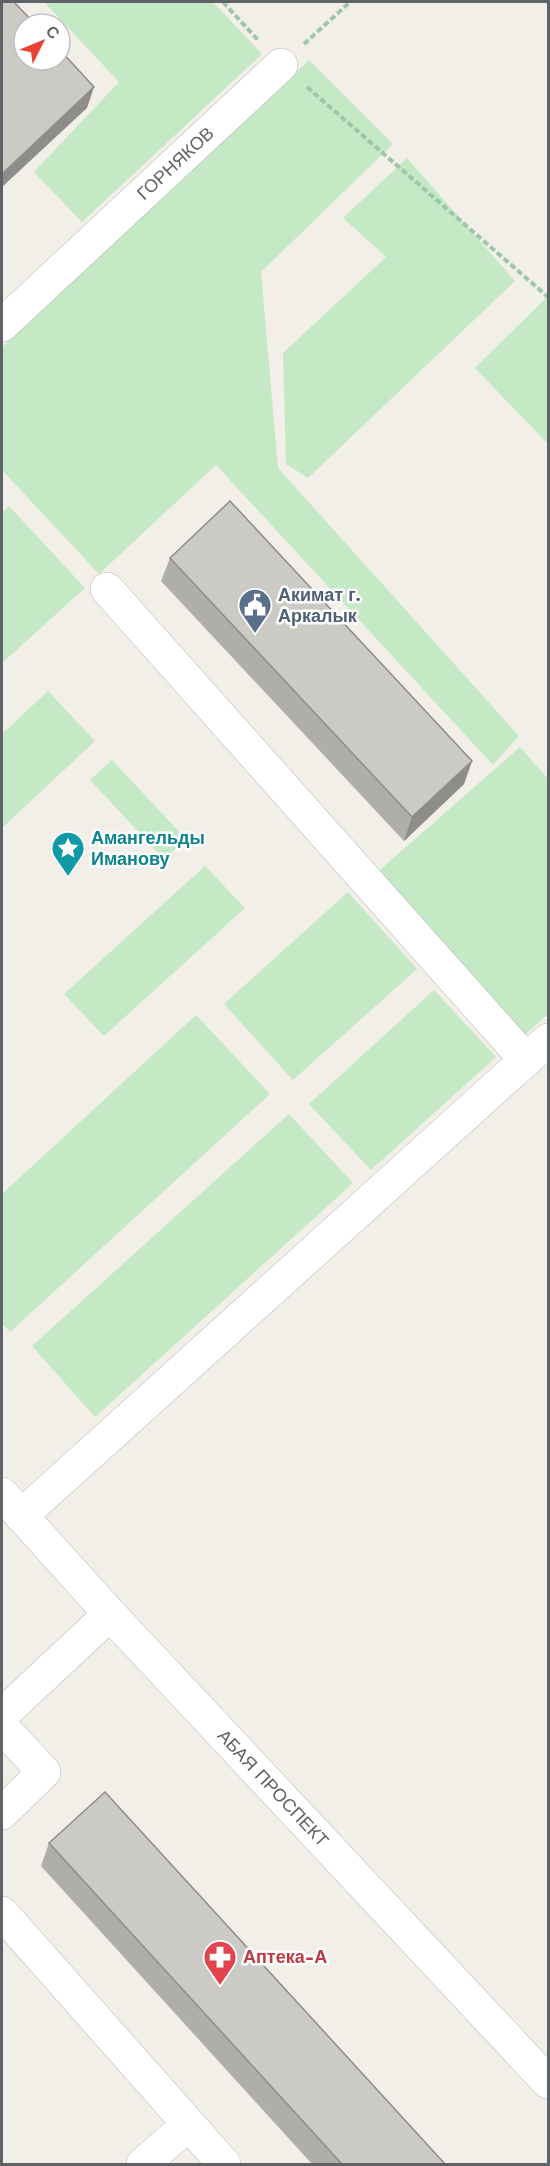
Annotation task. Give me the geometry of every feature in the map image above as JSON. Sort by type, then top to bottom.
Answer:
[{"type":"street","name":"ГОРНЯКОВ","points":[[2,325],[281,65]]},
{"type":"street","points":[[11,1505],[537,1050],[107,589]]},
{"type":"street","name":"АБАЯ ПРОСПЕКТ","points":[[11,1505],[110,1614],[549,2082]]},
{"type":"street","points":[[2,1715],[110,1614]]},
{"type":"street","points":[[2,1727],[44,1772],[2,1813]]},
{"type":"street","points":[[2,1913],[224,2164]]},
{"type":"street","points":[[143,2164],[188,2126]]},
{"type":"path","points":[[223,2],[281,65],[549,297]]},
{"type":"path","points":[[281,65],[350,2]]},
{"type":"green space","points":[[44,2],[213,2],[262,54],[82,222],[34,172],[119,82],[72,32],[72,12],[53,12]]},
{"type":"green space","points":[[309,60],[393,144],[261,272],[278,468],[519,736],[493,765],[216,465],[99,574],[2,470],[2,347]]},
{"type":"green space","points":[[407,158],[515,281],[308,478],[286,464],[283,353],[386,257],[343,218]]},
{"type":"green space","points":[[548,296],[548,444],[475,368]]},
{"type":"green space","points":[[9,506],[85,588],[2,663],[2,513]]},
{"type":"green space","points":[[48,691],[95,741],[2,828],[2,734]]},
{"type":"green space","points":[[520,747],[548,779],[548,1014],[517,1042],[374,875]]},
{"type":"green space","points":[[112,760],[186,839],[164,859],[90,780]]},
{"type":"green space","points":[[205,866],[245,908],[104,1036],[64,994]]},
{"type":"green space","points":[[348,892],[417,969],[293,1080],[224,1004]]},
{"type":"green space","points":[[434,990],[496,1057],[371,1170],[309,1104]]},
{"type":"green space","points":[[196,1015],[270,1094],[10,1332],[2,1323],[2,1194]]},
{"type":"green space","points":[[289,1114],[353,1183],[95,1417],[32,1346]]},
{"type":"building","points":[[2,2],[14,2],[24,12],[12,12],[12,72],[72,72],[72,63],[94,87],[2,174]]},
{"type":"building","points":[[230,501],[472,761],[412,817],[170,558]]},
{"type":"building","points":[[105,1792],[445,2164],[342,2164],[49,1843]]},
{"type":"place","name":"Акимат г. Аркалык","points":[[255,634]]},
{"type":"place","name":"Амангельды Иманову","points":[[68,877]]},
{"type":"place","name":"Аптека-А","points":[[220,1986]]}]
